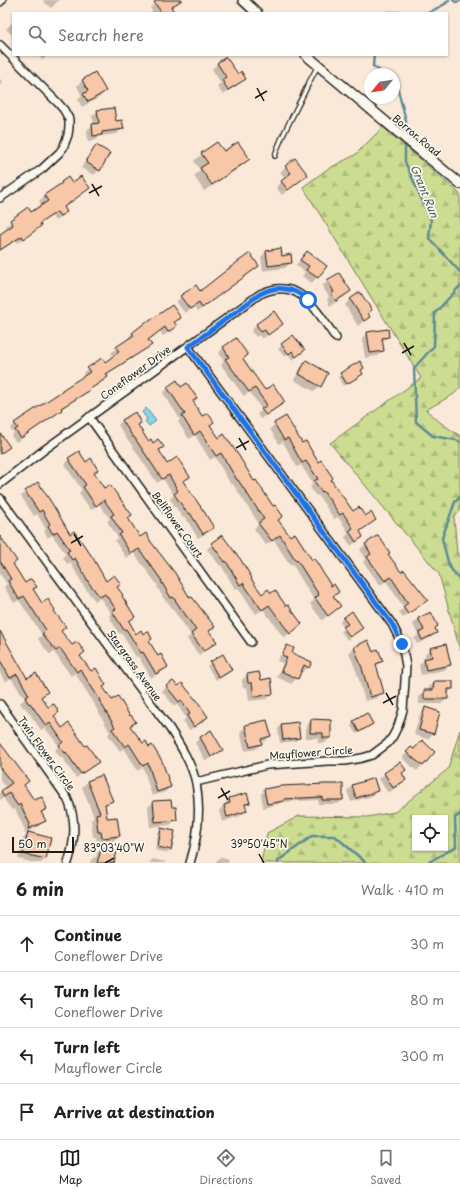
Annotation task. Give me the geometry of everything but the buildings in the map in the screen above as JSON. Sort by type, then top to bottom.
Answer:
[{"type":"street","points":[[243,0],[257,12]]},
{"type":"street","points":[[0,45],[58,102],[69,120],[69,127],[66,142],[59,154],[42,169],[0,198]]},
{"type":"street","name":"Borror Road","points":[[307,56],[460,184]]},
{"type":"street","name":"Coneflower Drive","points":[[0,484],[89,417],[260,294],[268,290],[285,288],[301,294],[308,300],[336,338]]},
{"type":"street","name":"Mayflower Circle","points":[[188,347],[392,624],[402,644],[406,666],[403,710],[398,726],[388,743],[372,755],[345,761],[267,765],[196,782]]},
{"type":"street","name":"Bellflower Court","points":[[89,417],[251,642]]},
{"type":"street","name":"Stargrass Avenue","points":[[0,498],[179,743],[196,782],[198,820],[196,843],[190,863]]},
{"type":"street","name":"Twin Flower Circle","points":[[0,704],[69,802],[74,819],[74,843],[68,863]]},
{"type":"lane","points":[[275,156],[289,122],[318,65]]},
{"type":"green space","points":[[383,127],[460,194],[460,388],[454,394],[426,410],[441,423],[460,436],[460,511],[454,517],[457,553],[460,556],[460,650],[439,574],[330,443],[421,378],[303,187],[326,170],[355,155]]},
{"type":"green space","points":[[460,730],[460,863],[261,863],[267,833],[299,816],[367,817],[395,812],[448,769]]},
{"type":"water","points":[[146,408],[156,421],[149,426],[145,421],[147,419],[142,412]]},
{"type":"waterway","name":"Grant Run","points":[[430,12],[445,4],[449,0]]},
{"type":"waterway","points":[[453,0],[456,2],[460,1]]},
{"type":"waterway","name":"Grant Run","points":[[374,56],[373,66],[376,68]]},
{"type":"waterway","name":"Grant Run","points":[[400,98],[406,121],[405,135]]},
{"type":"waterway","name":"Grant Run","points":[[405,142],[405,162],[431,220],[429,238],[460,272]]},
{"type":"waterway","name":"Grant Run","points":[[460,286],[435,313],[434,346],[414,368],[416,422],[433,436],[460,442]]},
{"type":"waterway","name":"Grant Run","points":[[460,497],[455,502],[442,538],[449,566],[460,581]]},
{"type":"waterway","name":"Grant Run","points":[[427,863],[456,847],[455,818],[460,814]]},
{"type":"waterway","name":"Grant Run","points":[[278,863],[278,861],[312,836],[335,836],[365,863]]},
{"type":"route","points":[[308,300],[301,294],[285,288],[268,290],[260,294],[188,347],[392,624],[402,644]]}]
